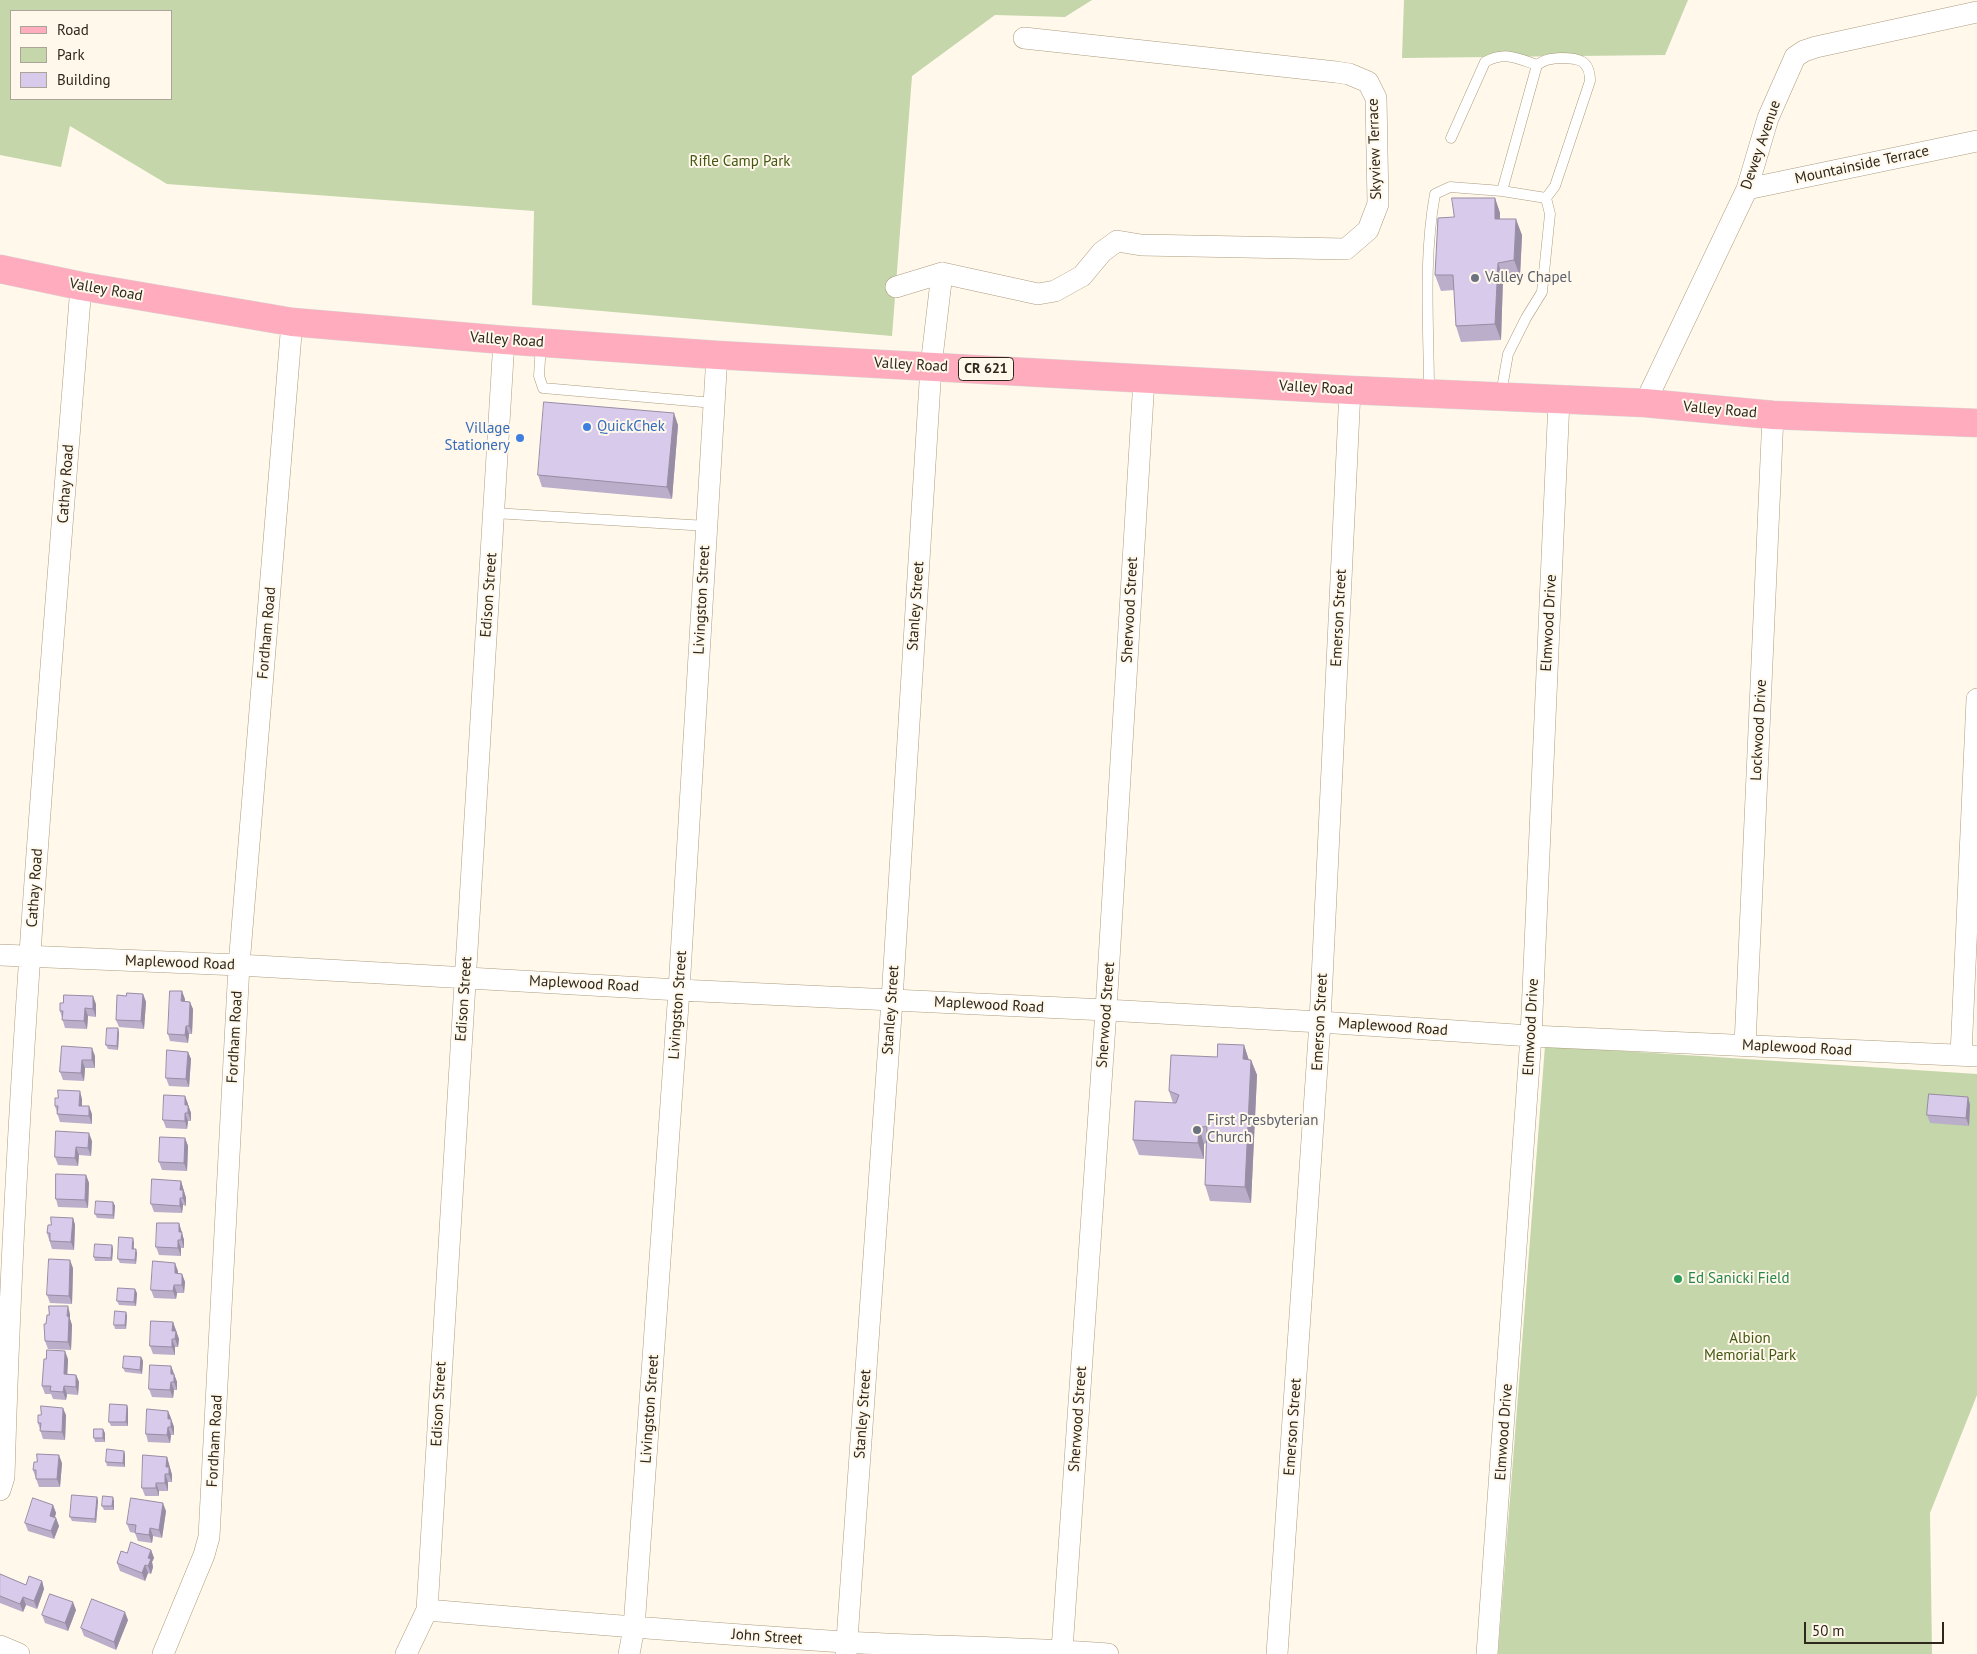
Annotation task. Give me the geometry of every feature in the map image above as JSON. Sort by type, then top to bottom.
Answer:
[{"type":"main road","name":"Valley Road","points":[[0,269],[81,286],[292,322],[504,340],[1144,379],[1645,403],[1773,415],[1977,423]]},
{"type":"street","name":"Dewey Avenue","points":[[1645,403],[1747,189],[1768,118],[1795,57],[1816,46],[1977,12]]},
{"type":"street","name":"Skyview Terrace","points":[[896,287],[942,273],[1038,294],[1055,291],[1082,276],[1102,252],[1117,241],[1141,246],[1346,249],[1368,230],[1378,204],[1376,98],[1368,82],[1349,74],[1336,72],[1024,38]]},
{"type":"street","name":"Mountainside Terrace","points":[[1747,189],[1977,141]]},
{"type":"street","points":[[931,366],[942,273]]},
{"type":"street","name":"Cathay Road","points":[[0,1490],[4,1477],[7,1353],[29,957],[81,286]]},
{"type":"street","name":"Fordham Road","points":[[163,1654],[204,1555],[209,1537],[239,966],[292,322]]},
{"type":"street","name":"Edison Street","points":[[406,1654],[427,1610],[504,340]]},
{"type":"street","name":"Livingston Street","points":[[629,1654],[634,1628],[679,990],[717,354]]},
{"type":"street","name":"Stanley Street","points":[[846,1648],[892,1000],[931,366]]},
{"type":"street","name":"Sherwood Street","points":[[1062,1650],[1106,1010],[1144,379]]},
{"type":"street","name":"Emerson Street","points":[[1277,1654],[1320,1022],[1350,390]]},
{"type":"street","name":"Elmwood Drive","points":[[1487,1654],[1531,1036],[1559,400]]},
{"type":"street","name":"Lockwood Drive","points":[[1745,1045],[1773,415]]},
{"type":"street","points":[[1969,1056],[1977,699]]},
{"type":"street","name":"Maplewood Road","points":[[0,956],[239,966],[679,990],[1106,1010],[1531,1036],[1969,1056]]},
{"type":"street","name":"John Street","points":[[427,1610],[846,1648],[1062,1650],[1108,1654]]},
{"type":"street","points":[[0,1646],[19,1654]]},
{"type":"lane","points":[[1451,138],[1485,62],[1495,56],[1506,55],[1537,65]]},
{"type":"lane","points":[[1502,191],[1537,65],[1546,59],[1576,58],[1586,65],[1590,71],[1590,81],[1555,186],[1546,198]]},
{"type":"lane","points":[[1429,394],[1427,301],[1430,220],[1435,194],[1450,187],[1502,191],[1546,198]]},
{"type":"lane","points":[[1501,397],[1508,354],[1526,318],[1542,292],[1550,214],[1546,198]]},
{"type":"lane","points":[[541,342],[539,376],[544,388],[714,403]]},
{"type":"lane","points":[[494,513],[707,526]]},
{"type":"green space","name":"Rifle Camp Park","points":[[0,0],[1092,0],[1065,17],[995,15],[912,76],[892,336],[532,305],[534,211],[167,184],[70,126],[61,167],[0,155]]},
{"type":"green space","points":[[1404,0],[1688,0],[1665,55],[1402,58]]},
{"type":"green space","name":"Albion Memorial Park","points":[[1545,1046],[1977,1074],[1977,1395],[1930,1513],[1932,1654],[1498,1654]]},
{"type":"building","name":"Valley Chapel","points":[[1452,198],[1495,198],[1495,219],[1516,219],[1514,260],[1498,263],[1495,324],[1456,326],[1453,275],[1435,275],[1438,218],[1454,217]]},
{"type":"building","points":[[544,402],[674,413],[667,487],[538,475]]},
{"type":"building","points":[[170,991],[182,991],[181,1001],[190,1002],[189,1026],[186,1026],[185,1035],[168,1034]]},
{"type":"building","points":[[127,993],[143,994],[141,1021],[116,1020],[117,995],[126,996]]},
{"type":"building","points":[[64,995],[93,996],[93,1009],[85,1008],[84,1021],[62,1020],[63,1011],[60,1011],[60,1003],[63,1003]]},
{"type":"building","points":[[107,1028],[118,1028],[117,1046],[106,1045]]},
{"type":"building","name":"First Presbyterian Church","points":[[1218,1044],[1244,1045],[1243,1059],[1251,1060],[1245,1187],[1205,1185],[1207,1126],[1199,1128],[1198,1143],[1133,1140],[1135,1101],[1176,1103],[1179,1095],[1169,1091],[1171,1055],[1217,1057]]},
{"type":"building","points":[[62,1046],[92,1048],[92,1060],[82,1060],[81,1073],[60,1072]]},
{"type":"building","points":[[167,1050],[188,1052],[186,1079],[166,1078]]},
{"type":"building","points":[[58,1090],[80,1091],[79,1106],[89,1106],[89,1116],[57,1114],[58,1106],[55,1106],[55,1098],[58,1098]]},
{"type":"building","points":[[1929,1094],[1968,1097],[1966,1118],[1927,1115]]},
{"type":"building","points":[[164,1095],[185,1096],[185,1105],[188,1105],[188,1113],[185,1113],[185,1121],[163,1120]]},
{"type":"building","points":[[56,1131],[89,1133],[88,1148],[76,1147],[75,1158],[55,1157]]},
{"type":"building","points":[[160,1137],[185,1138],[184,1163],[159,1162]]},
{"type":"building","points":[[56,1174],[86,1175],[85,1200],[56,1199]]},
{"type":"building","points":[[152,1179],[181,1181],[180,1190],[183,1190],[183,1198],[180,1198],[180,1206],[151,1204]]},
{"type":"building","points":[[96,1201],[113,1202],[113,1215],[95,1214]]},
{"type":"building","points":[[51,1217],[73,1218],[71,1242],[50,1241],[50,1233],[47,1233],[48,1225],[51,1225]]},
{"type":"building","points":[[157,1223],[179,1223],[179,1232],[182,1232],[181,1240],[178,1240],[178,1248],[156,1247]]},
{"type":"building","points":[[119,1237],[133,1238],[132,1249],[136,1249],[135,1260],[118,1259]]},
{"type":"building","points":[[95,1244],[112,1245],[111,1258],[94,1257]]},
{"type":"building","points":[[49,1259],[70,1260],[69,1296],[47,1295]]},
{"type":"building","points":[[153,1261],[175,1263],[175,1273],[182,1274],[182,1285],[174,1285],[173,1291],[151,1290]]},
{"type":"building","points":[[118,1288],[135,1289],[134,1302],[117,1301]]},
{"type":"building","points":[[49,1306],[68,1306],[68,1342],[45,1341],[44,1324],[46,1324],[47,1315],[49,1315]]},
{"type":"building","points":[[115,1311],[126,1312],[125,1325],[114,1325]]},
{"type":"building","points":[[151,1321],[173,1322],[172,1331],[176,1331],[175,1339],[172,1339],[172,1347],[150,1346]]},
{"type":"building","points":[[47,1350],[65,1351],[64,1374],[76,1375],[76,1387],[64,1386],[63,1392],[50,1391],[51,1386],[42,1386],[44,1359],[46,1359]]},
{"type":"building","points":[[124,1356],[141,1357],[140,1370],[123,1368]]},
{"type":"building","points":[[150,1365],[171,1366],[174,1382],[171,1382],[170,1390],[149,1389]]},
{"type":"building","points":[[110,1404],[127,1405],[126,1422],[109,1422]]},
{"type":"building","points":[[41,1406],[63,1408],[62,1432],[40,1431],[41,1423],[38,1423],[38,1415],[41,1415]]},
{"type":"building","points":[[147,1409],[168,1411],[171,1427],[168,1427],[167,1435],[146,1434]]},
{"type":"building","points":[[94,1429],[103,1429],[103,1438],[94,1438]]},
{"type":"building","points":[[107,1449],[124,1451],[123,1463],[106,1462]]},
{"type":"building","points":[[37,1454],[59,1455],[57,1479],[36,1479],[36,1470],[33,1470],[34,1462],[37,1462]]},
{"type":"building","points":[[143,1455],[167,1457],[166,1467],[169,1467],[169,1474],[165,1474],[165,1483],[156,1483],[156,1488],[142,1488]]},
{"type":"building","points":[[72,1495],[97,1497],[95,1519],[70,1517]]},
{"type":"building","points":[[103,1496],[113,1497],[112,1506],[102,1506]]},
{"type":"building","points":[[33,1498],[53,1505],[50,1516],[56,1518],[51,1531],[25,1523]]},
{"type":"building","points":[[131,1498],[163,1503],[159,1530],[150,1528],[149,1535],[135,1533],[136,1525],[127,1524]]},
{"type":"building","points":[[131,1542],[151,1550],[148,1558],[151,1559],[148,1566],[145,1565],[142,1573],[117,1563],[121,1551],[127,1553]]},
{"type":"building","points":[[0,1574],[26,1585],[29,1576],[42,1581],[34,1601],[23,1597],[20,1604],[0,1596]]},
{"type":"building","points":[[50,1594],[73,1602],[65,1623],[42,1615]]},
{"type":"building","points":[[92,1599],[125,1612],[114,1642],[81,1628]]},
{"type":"place","name":"Valley Chapel","points":[[1475,278]]},
{"type":"place","name":"QuickChek","points":[[587,427]]},
{"type":"place","name":"Village Stationery","points":[[520,438]]},
{"type":"place","name":"First Presbyterian Church","points":[[1197,1130]]},
{"type":"place","name":"Ed Sanicki Field","points":[[1678,1279]]}]
